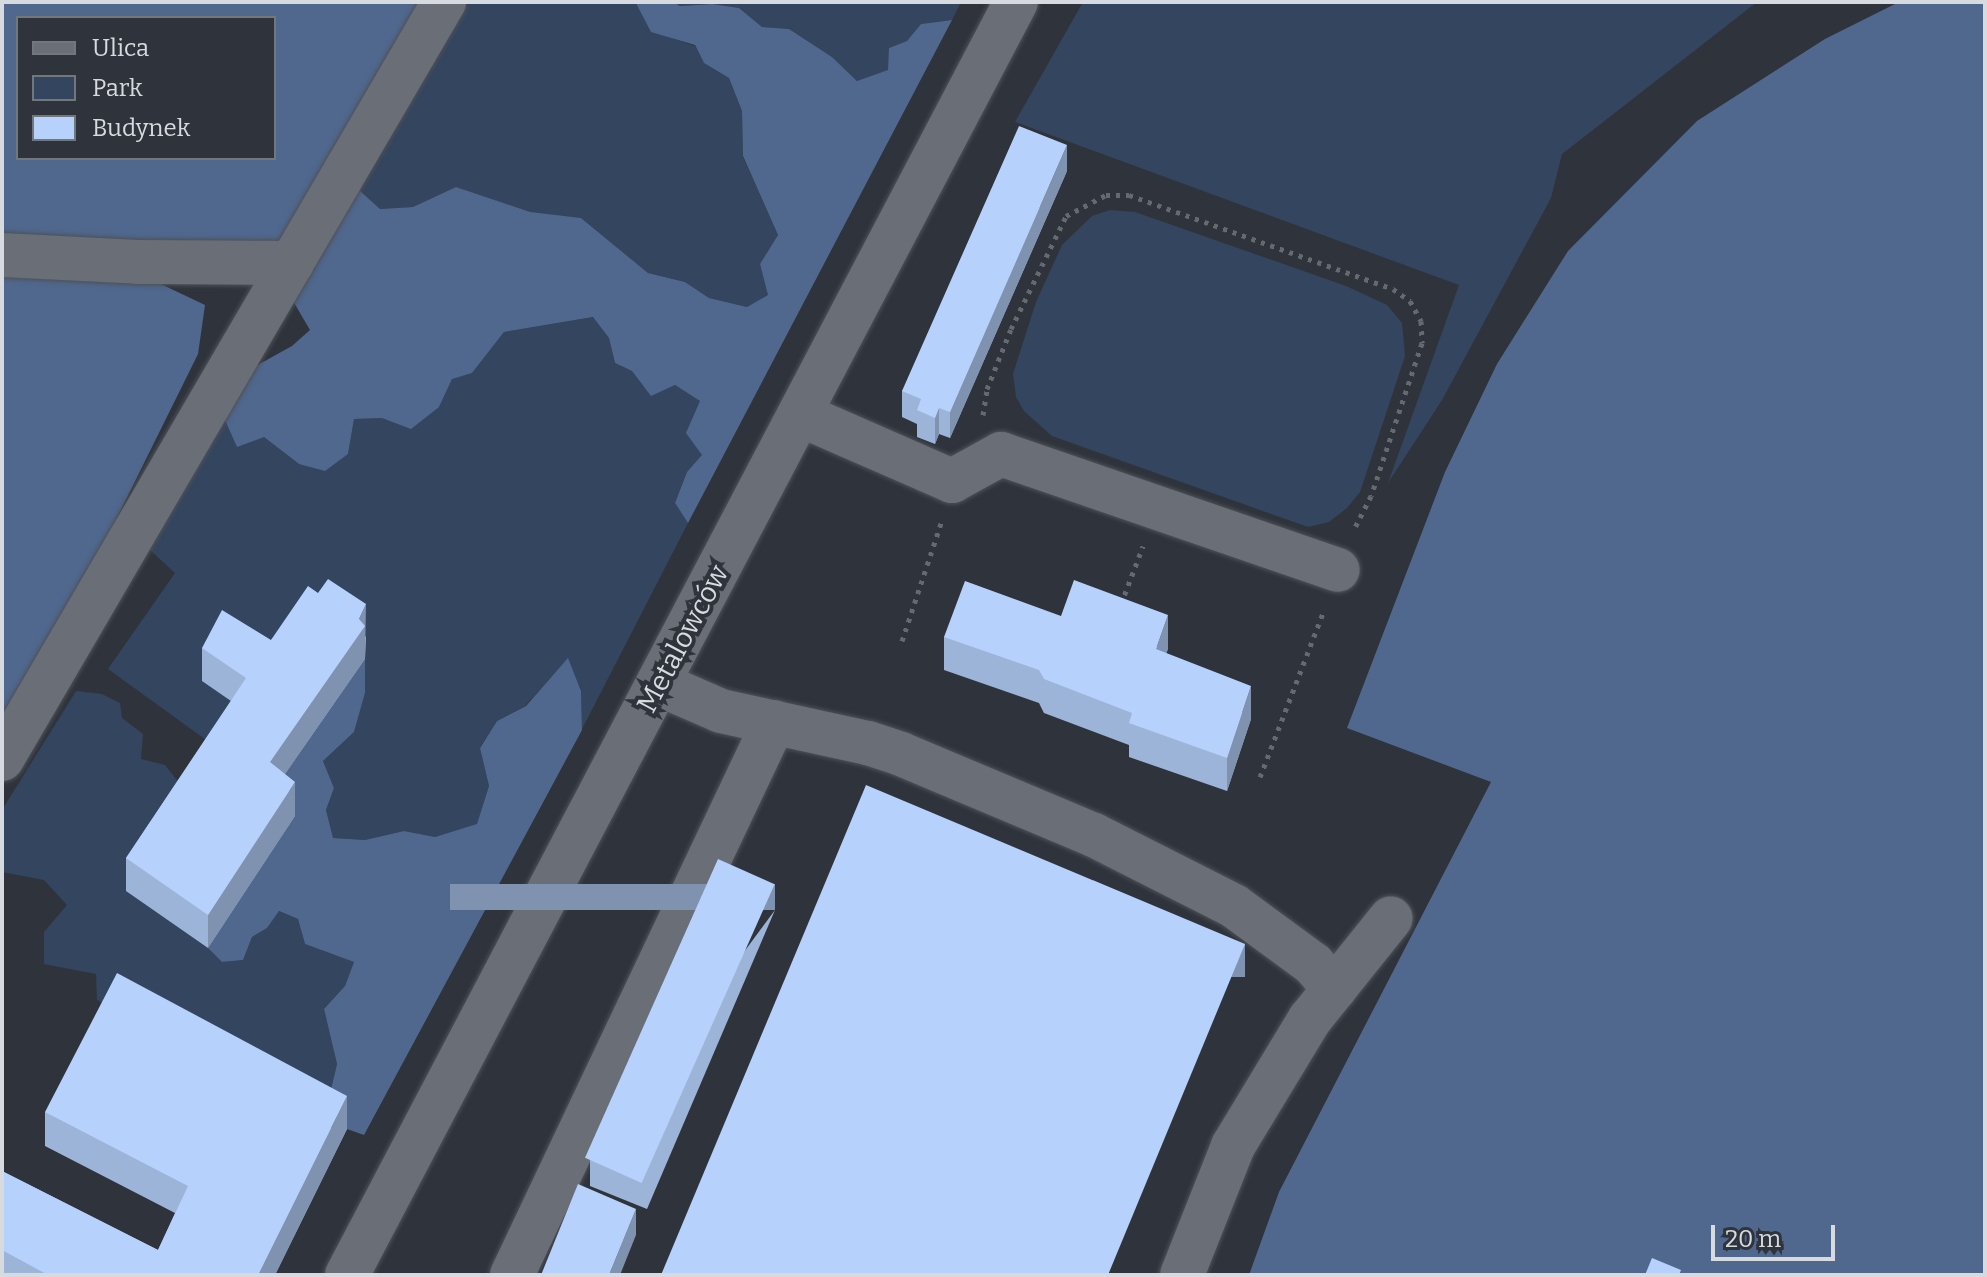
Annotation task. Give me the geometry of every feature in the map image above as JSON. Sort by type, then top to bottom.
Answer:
[{"type":"street","points":[[2,759],[444,2]]},
{"type":"street","name":"Metalowców","points":[[347,1275],[1016,2]]},
{"type":"street","points":[[2,255],[138,262],[292,263]]},
{"type":"street","points":[[801,415],[952,481],[1001,454],[1338,570]]},
{"type":"street","points":[[659,684],[721,711],[901,754],[1150,861],[1207,889],[1253,918],[1313,964],[1335,989]]},
{"type":"street","points":[[512,1275],[774,722]]},
{"type":"street","points":[[1182,1275],[1233,1146],[1310,1019],[1391,918]]},
{"type":"path","points":[[1001,454],[985,423],[983,412],[987,389],[1055,233],[1066,216],[1106,195],[1129,195],[1393,289],[1410,301],[1421,321],[1422,343],[1371,496],[1338,570],[1260,777]]},
{"type":"path","points":[[902,641],[933,556],[952,481]]},
{"type":"path","points":[[1120,607],[1158,508]]},
{"type":"green space","points":[[469,2],[637,2],[651,31],[695,46],[704,63],[729,78],[742,111],[743,157],[778,235],[760,264],[769,295],[747,307],[709,298],[685,282],[648,273],[581,218],[530,213],[456,187],[413,207],[380,209],[358,189]]},
{"type":"green space","points":[[673,2],[961,2],[952,20],[921,24],[907,41],[889,48],[889,70],[857,81],[832,57],[789,29],[762,27],[739,8],[712,4],[680,6]]},
{"type":"green space","points":[[1083,2],[1757,2],[1562,154],[1551,198],[1442,400],[1388,483],[1459,285],[1015,122]]},
{"type":"green space","points":[[1110,210],[1135,212],[1346,286],[1387,305],[1402,323],[1405,356],[1360,492],[1347,508],[1329,522],[1308,527],[1052,436],[1024,411],[1016,397],[1013,374],[1036,302],[1062,245],[1092,216]]},
{"type":"green space","points":[[594,317],[609,338],[615,363],[632,371],[651,395],[675,385],[700,401],[703,455],[687,472],[675,503],[688,523],[582,729],[581,691],[568,659],[525,706],[497,721],[480,747],[489,786],[477,825],[435,837],[404,831],[365,840],[333,838],[326,810],[334,788],[323,761],[354,732],[365,693],[365,659],[359,652],[246,711],[220,750],[108,669],[175,573],[150,550],[225,420],[264,437],[299,464],[348,454],[354,419],[382,418],[439,407],[452,378],[472,373],[504,332]]},
{"type":"green space","points":[[76,691],[102,694],[120,703],[122,718],[143,734],[141,759],[165,765],[180,784],[208,948],[222,962],[243,960],[252,937],[267,928],[278,911],[298,919],[305,944],[354,962],[345,986],[324,1009],[337,1064],[327,1106],[97,1000],[96,974],[44,964],[44,932],[67,905],[44,880],[2,872],[2,810]]},
{"type":"shaded area","points":[[2,2],[437,2],[294,239],[227,249],[2,239]]},
{"type":"shaded area","points":[[673,2],[680,6],[712,4],[739,8],[762,27],[789,29],[832,57],[857,81],[888,70],[889,48],[907,41],[921,24],[952,20],[688,523],[675,503],[687,472],[702,455],[686,433],[700,401],[675,385],[651,396],[632,371],[615,363],[609,338],[593,317],[504,332],[472,373],[452,379],[439,407],[411,429],[382,418],[354,419],[348,454],[325,471],[299,464],[264,437],[237,447],[225,420],[254,367],[292,346],[310,330],[293,301],[358,189],[380,209],[413,207],[456,187],[530,212],[581,218],[648,273],[685,282],[709,298],[747,307],[768,295],[760,264],[778,235],[743,156],[742,111],[729,78],[704,63],[695,45],[651,32],[636,3]]},
{"type":"shaded area","points":[[1899,2],[1985,2],[1985,1275],[1249,1275],[1279,1192],[1491,782],[1347,728],[1445,472],[1497,364],[1568,251],[1697,121],[1825,39]]},
{"type":"shaded area","points":[[2,269],[146,277],[205,305],[198,354],[53,647],[2,732]]},
{"type":"shaded area","points":[[568,658],[581,691],[582,730],[364,1135],[347,1129],[327,1106],[337,1064],[324,1009],[345,986],[354,962],[305,944],[298,919],[279,911],[267,928],[252,937],[243,960],[222,962],[208,948],[295,816],[270,796],[365,659],[365,693],[354,732],[323,761],[334,788],[326,810],[333,838],[365,840],[404,831],[435,837],[477,824],[489,786],[480,748],[497,721],[526,706]]},
{"type":"building","points":[[1019,126],[1067,145],[950,412],[939,408],[935,418],[917,410],[921,399],[902,391]]},
{"type":"building","points":[[328,579],[366,604],[359,619],[365,626],[270,762],[295,782],[208,915],[126,858],[246,678],[202,648],[222,610],[271,640],[308,586],[318,593]]},
{"type":"building","points":[[1074,580],[1168,615],[1156,649],[1251,686],[1227,758],[1129,723],[1132,713],[1044,679],[1039,670],[944,637],[965,581],[1061,616]]},
{"type":"building","points":[[866,785],[1245,944],[1108,1275],[661,1275]]},
{"type":"building","points":[[718,859],[775,884],[642,1183],[585,1158]]},
{"type":"building","points":[[117,973],[347,1096],[258,1275],[48,1275],[2,1250],[2,1171],[158,1250],[188,1186],[45,1112]]},
{"type":"building","points":[[578,1184],[636,1209],[609,1275],[541,1275]]},
{"type":"building","points":[[1652,1258],[1681,1270],[1679,1275],[1645,1275]]}]
